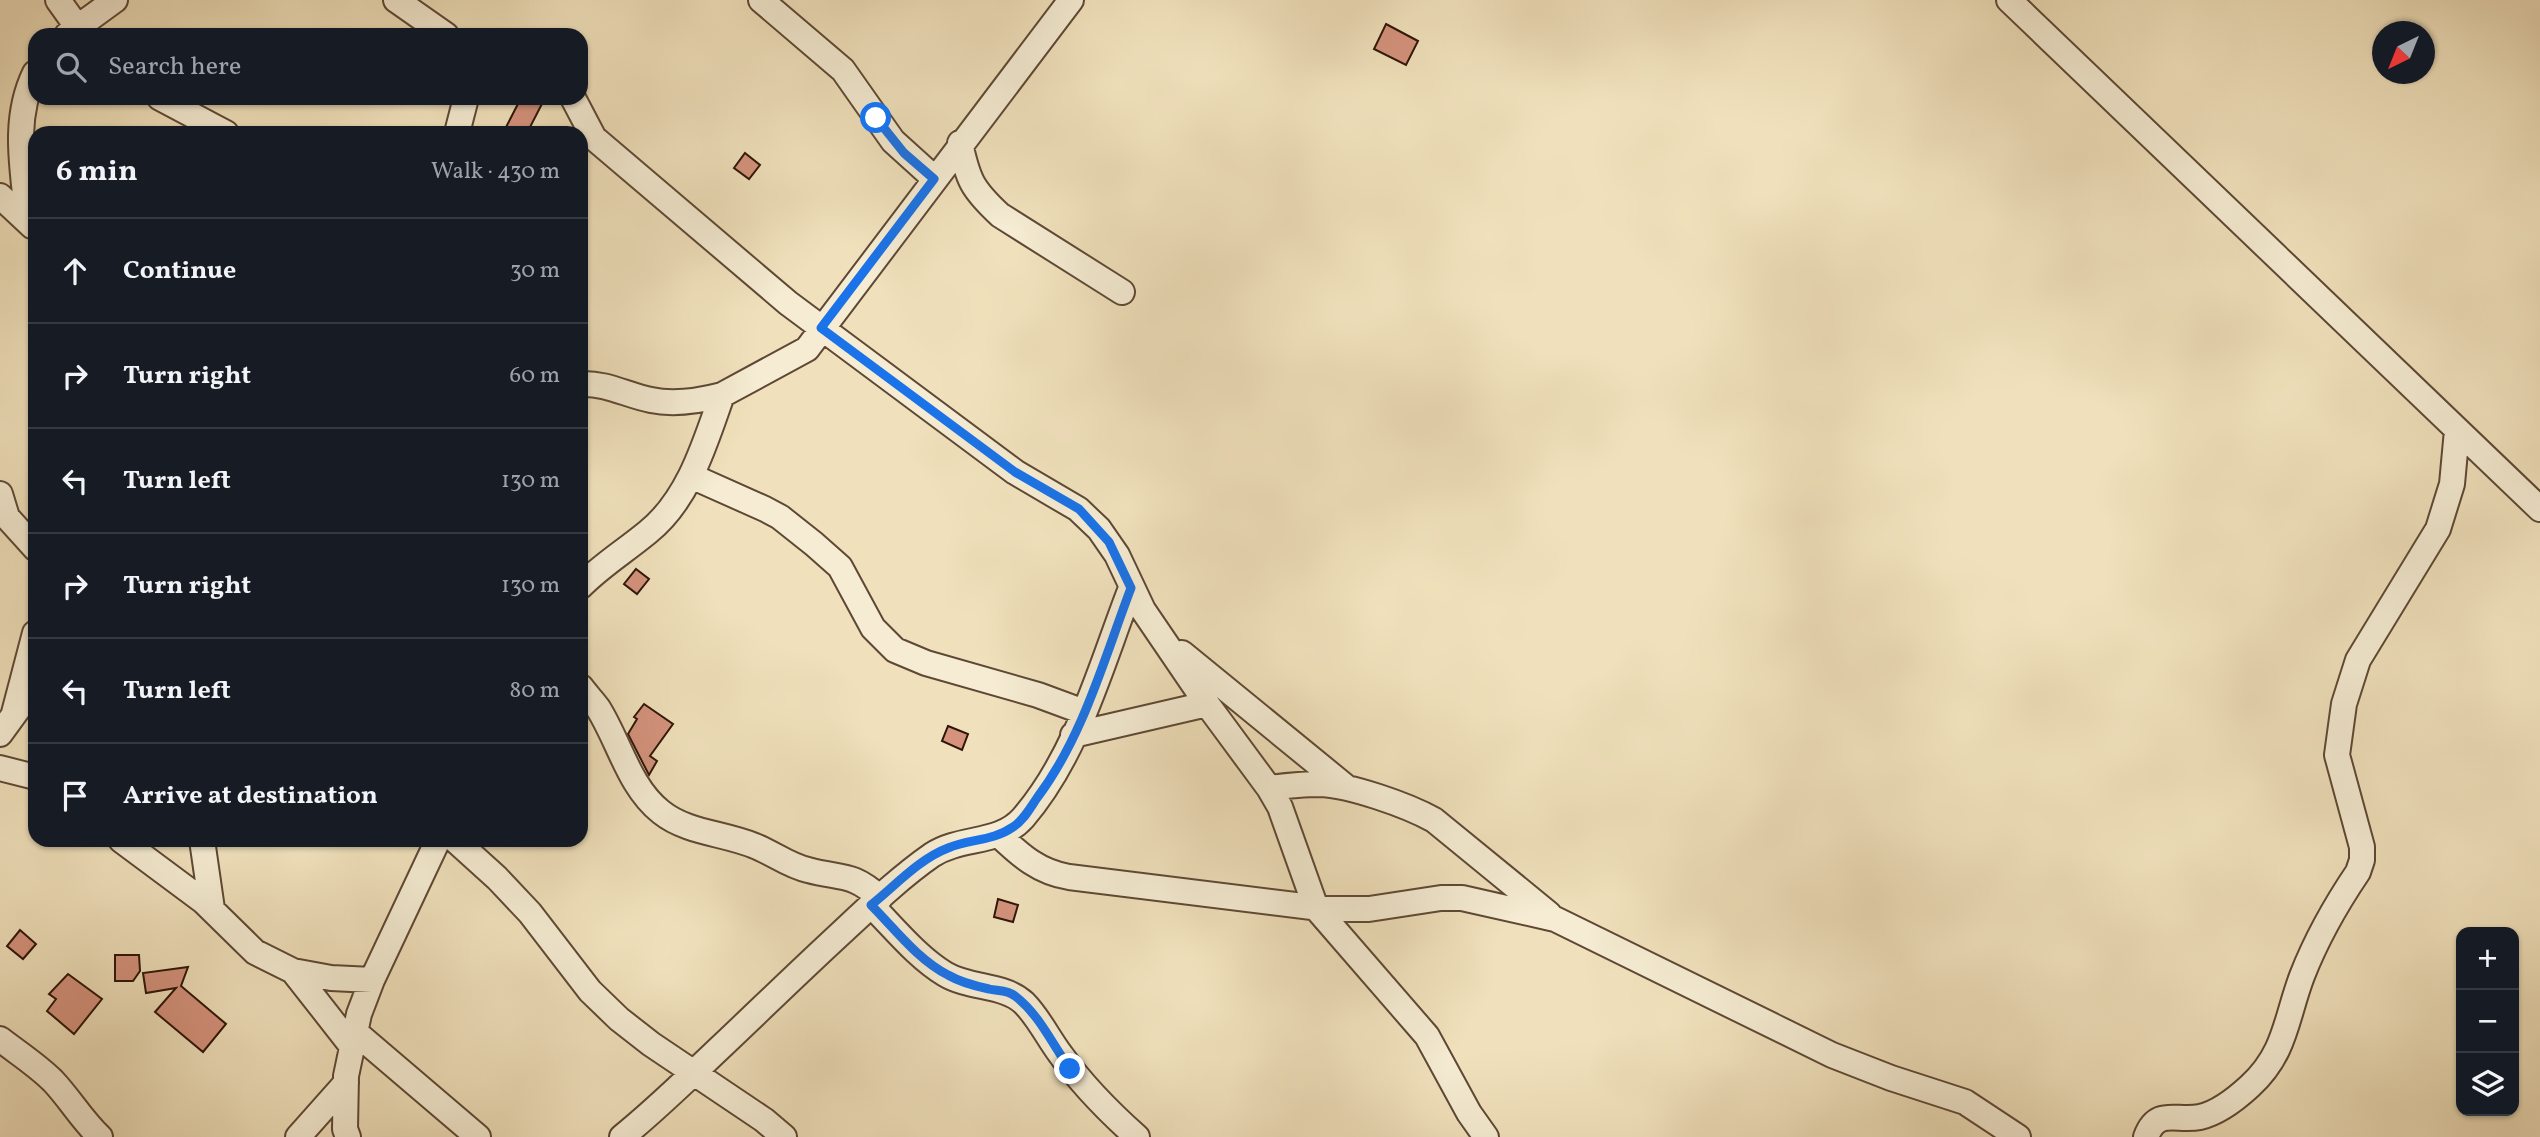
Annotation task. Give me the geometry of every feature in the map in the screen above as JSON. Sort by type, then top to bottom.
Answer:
[{"type":"street","points":[[58,0],[74,28]]},
{"type":"street","points":[[81,28],[115,0]]},
{"type":"street","points":[[396,0],[436,28]]},
{"type":"street","points":[[761,0],[844,69],[893,141],[934,179]]},
{"type":"street","points":[[588,385],[611,387],[651,400],[693,401],[722,395],[807,349],[1070,0]]},
{"type":"street","points":[[2009,0],[2540,509]]},
{"type":"street","points":[[28,92],[20,136],[28,195]]},
{"type":"street","points":[[173,105],[213,126]]},
{"type":"street","points":[[459,126],[464,105]]},
{"type":"street","points":[[578,105],[587,126]]},
{"type":"street","points":[[588,129],[598,142],[788,303],[1015,472],[1079,509],[1109,542],[1131,588],[1162,638],[1280,807],[1316,908],[1427,1036],[1486,1137]]},
{"type":"street","points":[[960,143],[967,175],[986,202],[1000,215],[1122,292]]},
{"type":"street","points":[[0,196],[28,221]]},
{"type":"street","points":[[588,580],[617,554],[649,532],[678,498],[691,476],[722,395]]},
{"type":"street","points":[[2146,1137],[2150,1126],[2161,1118],[2202,1116],[2223,1106],[2240,1095],[2263,1073],[2283,1040],[2301,978],[2310,958],[2358,872],[2362,847],[2337,754],[2344,704],[2358,660],[2438,529],[2452,484],[2458,430]]},
{"type":"street","points":[[691,476],[780,517],[814,544],[840,568],[873,628],[895,650],[926,663],[1025,691],[1084,712]]},
{"type":"street","points":[[0,494],[7,517],[28,543]]},
{"type":"street","points":[[633,1133],[876,902],[933,855],[963,843],[999,835],[1025,816],[1057,769],[1084,712],[1131,588]]},
{"type":"street","points":[[1162,638],[1350,790]]},
{"type":"street","points":[[14,713],[28,660]]},
{"type":"street","points":[[588,696],[597,707],[639,787],[659,810],[683,825],[732,837],[797,867],[849,877],[870,888],[876,902],[921,954],[945,974],[972,985],[1011,993],[1024,1003],[1070,1069],[1113,1116],[1137,1137]]},
{"type":"street","points":[[0,734],[28,697]]},
{"type":"street","points":[[1073,735],[1207,704]]},
{"type":"street","points":[[0,768],[28,775]]},
{"type":"street","points":[[1269,788],[1321,784],[1399,804],[1434,820],[1555,919],[1832,1055],[1965,1102],[2018,1137]]},
{"type":"street","points":[[999,835],[1028,862],[1055,875],[1316,908],[1369,909],[1441,898],[1462,898],[1555,919]]},
{"type":"street","points":[[131,847],[212,909],[255,952],[293,971],[331,978],[372,980]]},
{"type":"street","points":[[203,847],[212,909]]},
{"type":"street","points":[[348,1137],[345,1129],[346,1083],[353,1039],[372,980],[435,847]]},
{"type":"street","points":[[463,847],[530,913],[590,991],[651,1044],[764,1120],[784,1137]]},
{"type":"street","points":[[293,971],[353,1039],[478,1137]]},
{"type":"street","points":[[0,1039],[39,1068],[100,1137]]},
{"type":"street","points":[[298,1137],[346,1083]]},
{"type":"building","points":[[1386,24],[1418,41],[1406,65],[1374,49]]},
{"type":"building","points":[[517,105],[541,105],[531,126],[507,126]]},
{"type":"building","points":[[745,153],[760,165],[749,179],[734,168]]},
{"type":"building","points":[[636,569],[649,579],[637,594],[624,584]]},
{"type":"building","points":[[644,704],[673,724],[650,756],[657,761],[649,775],[628,734],[637,719],[634,717]]},
{"type":"building","points":[[948,726],[968,734],[962,750],[942,741]]},
{"type":"building","points":[[998,899],[1018,905],[1013,922],[994,917]]},
{"type":"building","points":[[20,930],[36,944],[23,959],[7,946]]},
{"type":"building","points":[[115,955],[139,955],[140,971],[133,981],[115,981]]},
{"type":"building","points":[[188,967],[181,986],[226,1024],[203,1052],[155,1012],[176,988],[146,993],[143,973]]},
{"type":"building","points":[[68,974],[102,999],[74,1034],[47,1011],[56,999],[49,994]]},
{"type":"route","points":[[876,118],[904,153],[934,179],[821,328],[1015,472],[1079,509],[1109,542],[1131,588],[1069,747],[1025,816],[999,835],[963,843],[933,855],[871,905],[945,974],[972,985],[1011,993],[1024,1003],[1070,1069]]}]
